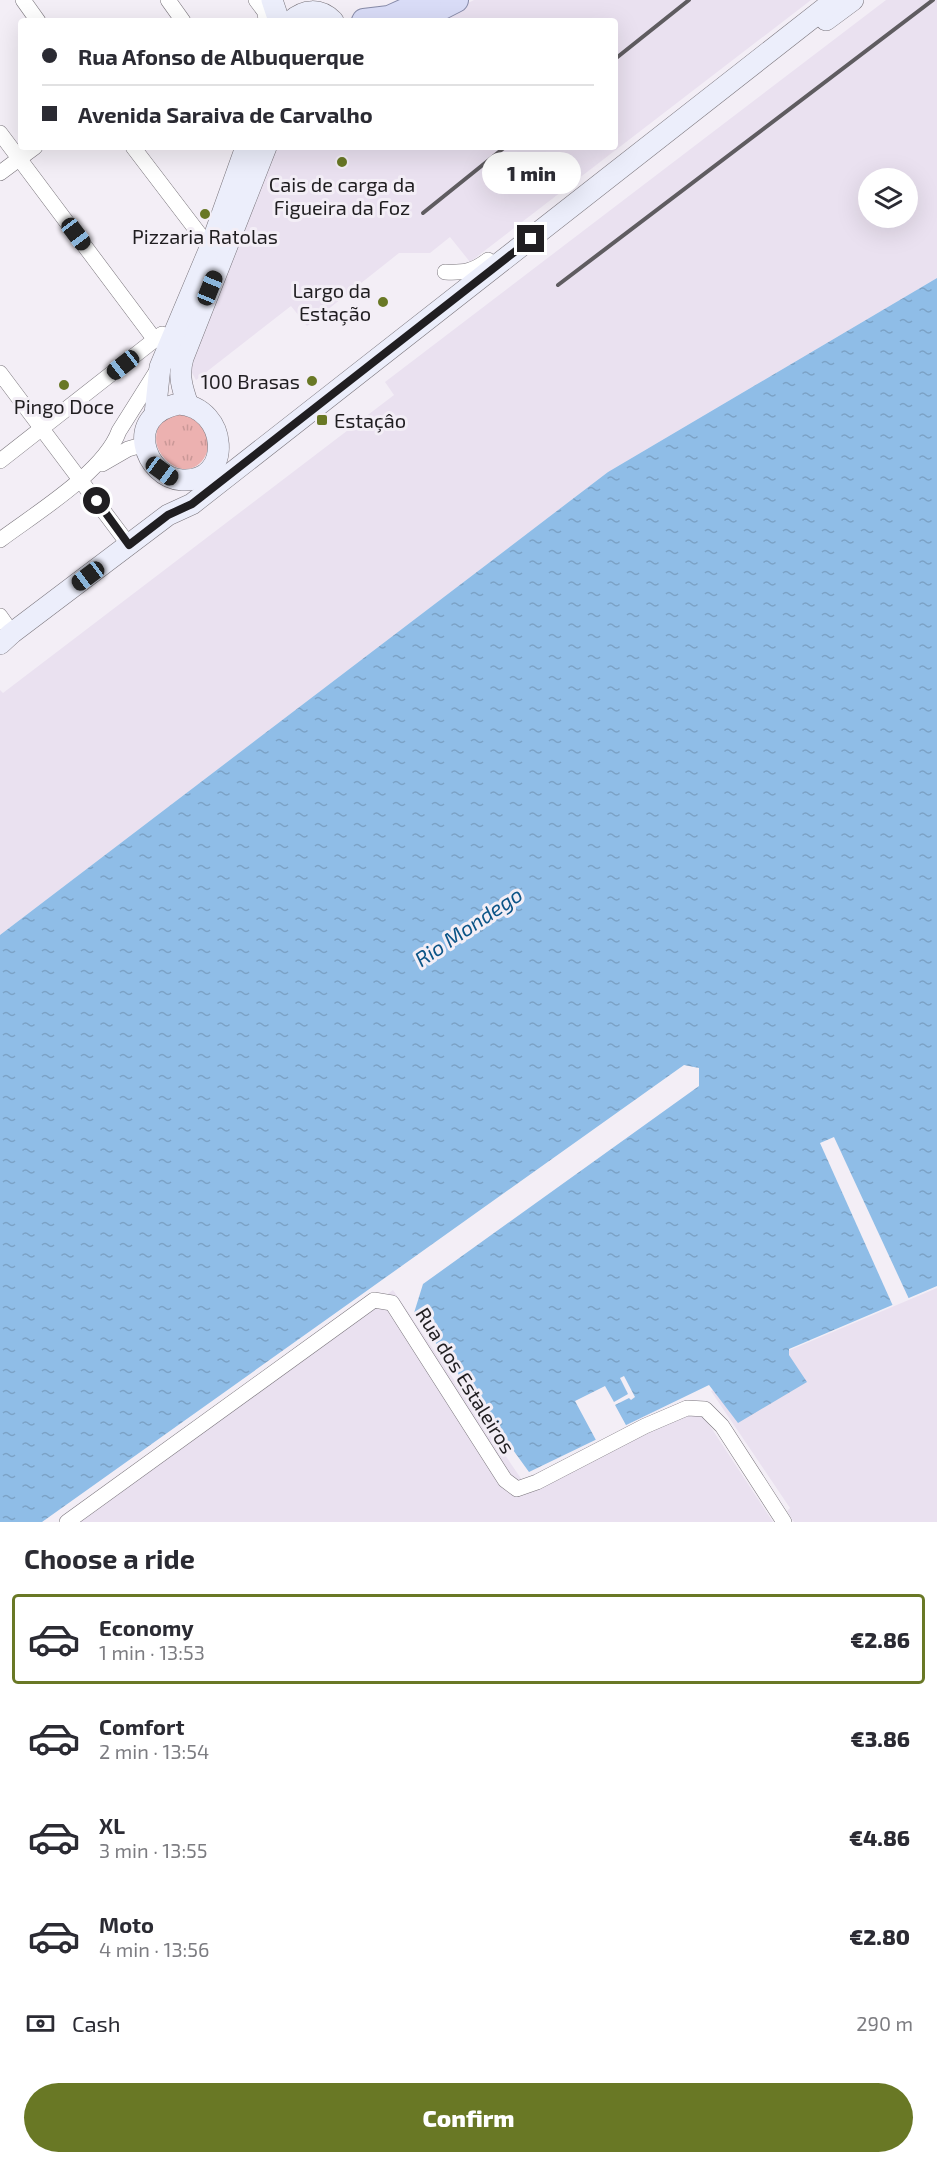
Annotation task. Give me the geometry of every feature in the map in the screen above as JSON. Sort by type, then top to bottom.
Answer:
[{"type":"main road","points":[[272,0],[278,18]]},
{"type":"main road","points":[[389,18],[429,0]]},
{"type":"main road","points":[[421,18],[456,0]]},
{"type":"main road","points":[[168,515],[192,504],[834,0]]},
{"type":"main road","points":[[619,171],[853,0]]},
{"type":"main road","points":[[295,18],[300,14],[304,5],[330,18]]},
{"type":"main road","points":[[245,150],[210,248],[160,367],[149,428],[157,466],[172,478],[183,480],[228,464],[262,448]]},
{"type":"main road","points":[[188,405],[180,378],[183,358],[265,150]]},
{"type":"main road","points":[[4,631],[129,545],[187,501],[218,456],[218,437],[207,417],[196,408],[188,405],[171,406],[149,428]]},
{"type":"main road","points":[[218,437],[236,446],[262,448]]},
{"type":"main road","points":[[168,515],[177,505],[172,478]]},
{"type":"street","points":[[23,0],[36,18]]},
{"type":"street","points":[[168,0],[181,18]]},
{"type":"street","points":[[256,0],[265,12],[266,18]]},
{"type":"street","points":[[0,133],[155,339]]},
{"type":"street","points":[[0,173],[30,150]]},
{"type":"street","points":[[135,150],[210,248]]},
{"type":"street","points":[[446,272],[474,270],[591,182],[619,171]]},
{"type":"street","points":[[0,461],[179,321]]},
{"type":"street","points":[[115,441],[118,430],[160,367]]},
{"type":"street","points":[[0,373],[129,545]]},
{"type":"street","points":[[94,469],[115,441],[129,432],[149,428]]},
{"type":"street","points":[[0,540],[94,469],[128,449],[149,428]]},
{"type":"street","name":"Rua dos Estaleiros","points":[[68,1522],[374,1300],[392,1303],[505,1480],[517,1489],[537,1482],[645,1426],[687,1408],[705,1409],[722,1426],[784,1522]]},
{"type":"shaded area","points":[[474,0],[811,0],[618,148],[618,18],[439,18]]},
{"type":"shaded area","points":[[886,0],[937,0],[937,278],[608,472],[0,935],[0,690],[3,693],[394,395],[385,382]]},
{"type":"shaded area","points":[[275,150],[616,150],[470,262],[450,237],[430,253],[399,253],[307,326],[291,306],[196,380],[190,369]]},
{"type":"shaded area","points":[[937,1288],[937,1522],[794,1522],[787,1511],[790,1508],[711,1391],[790,1350]]},
{"type":"shaded area","points":[[393,1290],[522,1480],[693,1400],[773,1522],[78,1522]]},
{"type":"green space","points":[[178,413],[195,420],[204,430],[208,441],[203,460],[196,466],[186,469],[176,467],[165,459],[156,443],[159,424]]},
{"type":"water","name":"Rio Mondego","points":[[937,278],[937,1286],[789,1349],[789,1355],[807,1382],[738,1423],[709,1385],[529,1472],[414,1313],[423,1284],[699,1086],[699,1068],[684,1065],[42,1522],[0,1522],[0,935],[608,472]]},
{"type":"pier","points":[[834,1137],[909,1299],[893,1306],[820,1143]]},
{"type":"pier","points":[[624,1376],[635,1397],[615,1405],[627,1427],[597,1442],[575,1401],[605,1386],[614,1402],[628,1394],[620,1378]]},
{"type":"railway","points":[[618,57],[689,0]]},
{"type":"railway","points":[[558,285],[933,0]]},
{"type":"railway","points":[[423,213],[501,150]]},
{"type":"place","name":"Cais de carga da Figueira da Foz","points":[[342,162]]},
{"type":"place","name":"Pizzaria Ratolas","points":[[205,214]]},
{"type":"place","name":"Largo da Estação","points":[[383,302]]},
{"type":"place","name":"100 Brasas","points":[[312,381]]},
{"type":"place","name":"Pingo Doce","points":[[64,385]]},
{"type":"place","name":"Estaçâo","points":[[322,420]]},
{"type":"route","points":[[97,501],[129,545],[168,515],[192,504],[531,239]]}]
